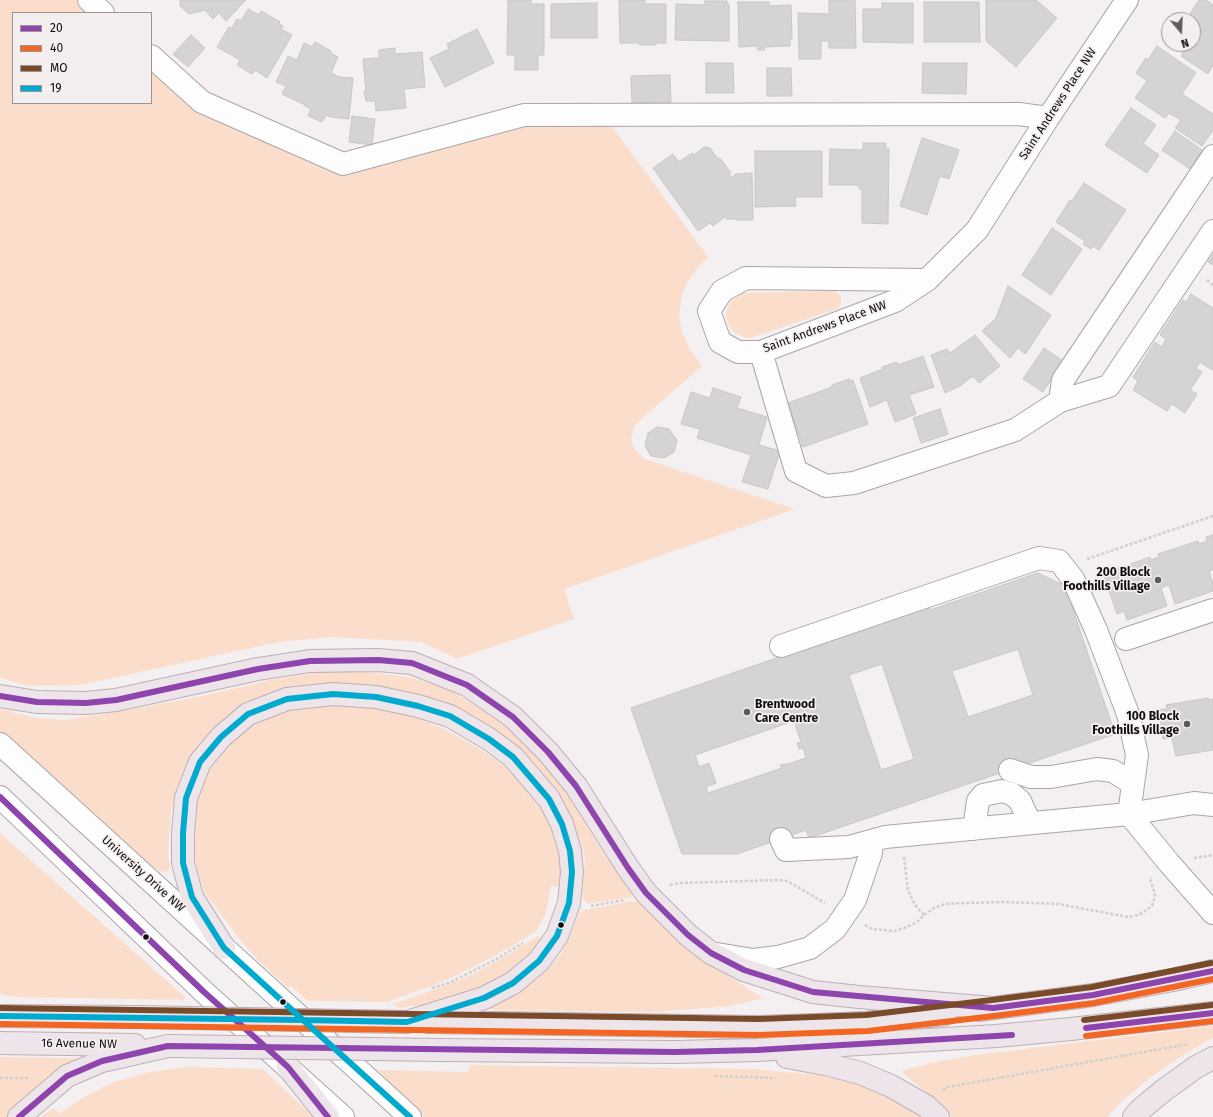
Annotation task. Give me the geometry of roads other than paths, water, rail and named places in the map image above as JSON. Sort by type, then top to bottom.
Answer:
[{"type":"highway","points":[[0,696],[37,702],[86,703],[116,700],[258,669],[310,661],[378,660],[412,663],[467,685],[513,717],[548,752],[576,786],[628,868],[646,893],[688,935],[711,953],[744,970],[813,992],[993,1008]]},
{"type":"highway","points":[[224,948],[192,897],[183,863],[186,798],[200,762],[221,736],[248,714],[287,698],[333,694],[376,696],[418,706],[450,716],[489,739],[513,757],[549,799],[562,824],[570,851],[572,872],[569,903],[557,936],[539,961],[513,983],[484,998],[407,1022]]},
{"type":"highway","points":[[0,1016],[759,1027],[867,1023],[1093,994],[1178,979],[1213,971]]},
{"type":"highway","name":"16 Avenue NW","points":[[0,1043],[439,1050],[675,1052],[757,1050],[1004,1035],[1213,1013]]},
{"type":"highway","points":[[19,1117],[67,1076],[102,1061],[168,1046]]},
{"type":"highway","points":[[757,1050],[830,1065],[860,1074],[891,1086],[926,1106],[938,1117]]},
{"type":"highway","points":[[1134,1117],[1164,1090],[1196,1067],[1213,1058]]},
{"type":"highway","points":[[288,1068],[328,1117]]},
{"type":"street","points":[[89,0],[102,12]]},
{"type":"street","name":"Saint Andrews Place NW","points":[[927,280],[746,278],[722,290],[709,311],[720,342],[738,352],[761,352],[895,301],[927,280],[977,230],[1048,118],[1127,0]]},
{"type":"street","points":[[152,57],[202,102],[343,164],[524,115],[1019,114],[1048,118]]},
{"type":"street","points":[[1060,401],[1063,380],[1213,156]]},
{"type":"street","points":[[761,352],[796,471],[826,486],[854,483],[1015,430],[1060,401],[1109,386],[1213,231]]},
{"type":"street","points":[[781,646],[1039,558],[1059,561],[1073,579],[1096,630],[1128,714],[1137,755],[1129,814],[1169,863],[1213,913]]},
{"type":"street","points":[[1126,639],[1213,610]]},
{"type":"street","name":"University Drive NW","points":[[0,744],[410,1117]]},
{"type":"street","points":[[1010,770],[1031,777],[1057,776],[1097,769],[1113,771],[1133,784]]},
{"type":"street","points":[[974,829],[978,801],[983,795],[1002,791],[1012,794],[1020,801],[1030,823]]},
{"type":"street","points":[[0,797],[204,992],[343,1117]]},
{"type":"street","points":[[781,839],[786,850],[849,847],[885,837],[1129,814],[1194,803],[1213,805]]},
{"type":"street","points":[[711,953],[753,960],[778,957],[810,948],[834,929],[855,900],[871,853],[872,841]]},
{"type":"place","name":"200 Block Foothills Village","points":[[1158,580]]},
{"type":"place","name":"Brentwood Care Centre","points":[[747,712]]},
{"type":"place","name":"100 Block Foothills Village","points":[[1187,724]]}]
